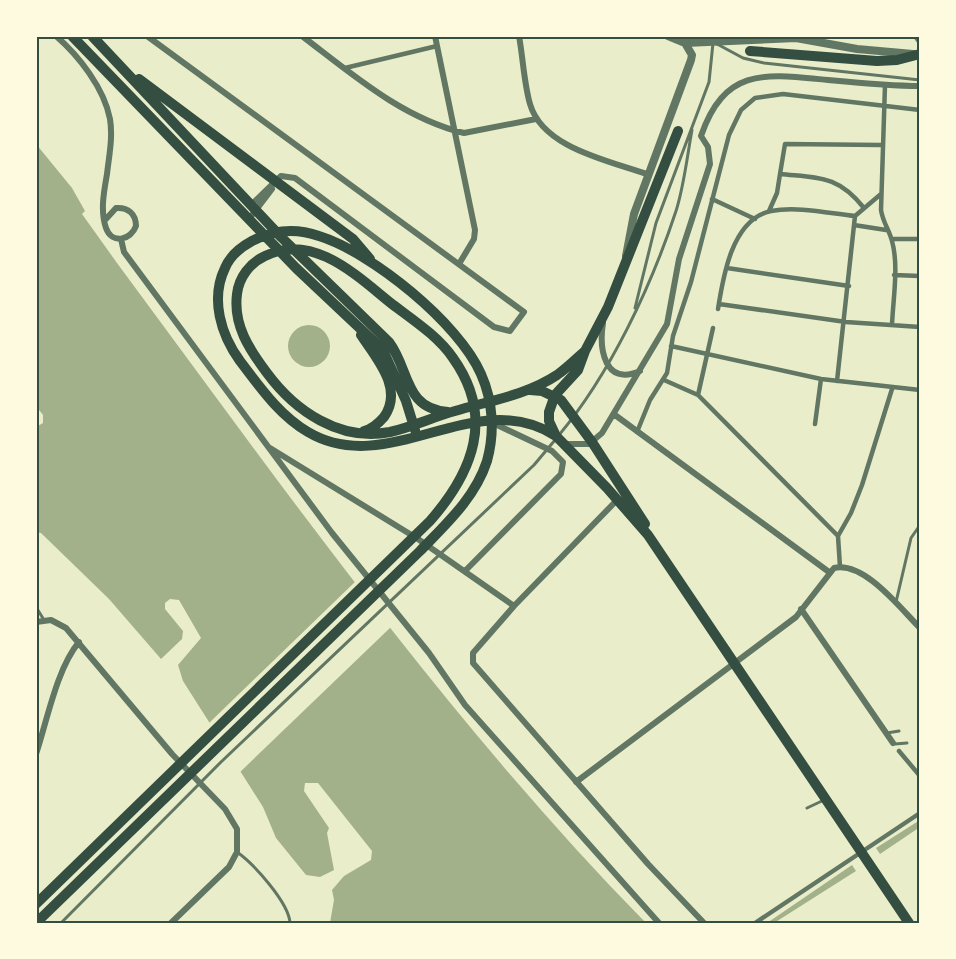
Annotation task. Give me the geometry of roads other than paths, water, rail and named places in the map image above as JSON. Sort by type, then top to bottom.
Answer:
[{"type":"main road","points":[[72,36],[250,212],[389,342],[400,360],[417,400],[434,410],[452,412]]},
{"type":"main road","points":[[92,36],[250,212],[388,358],[417,436]]},
{"type":"main road","points":[[750,51],[877,61],[897,60],[919,54]]},
{"type":"main road","points":[[121,67],[353,239],[380,270]]},
{"type":"main road","points":[[556,436],[549,421],[555,395],[579,370],[585,351],[604,316],[625,267],[678,131]]},
{"type":"main road","points":[[36,923],[434,537],[463,506],[481,476],[492,433],[492,412],[481,374],[464,344],[444,321],[380,270],[350,250],[309,233],[280,231],[264,234],[246,244],[230,259],[219,287],[219,315],[223,329],[234,353],[264,393],[288,418],[310,433],[337,443],[369,446],[392,444],[483,419],[520,421],[536,425],[566,444],[645,525],[648,536],[909,923]]},
{"type":"main road","points":[[36,904],[430,521],[458,485],[474,446],[476,416],[467,383],[453,357],[436,338],[338,263],[320,254],[292,248],[272,252],[258,259],[239,284],[236,310],[239,326],[250,350],[288,399],[302,411],[336,427],[360,432],[390,432],[414,425],[452,412],[526,390],[557,375],[585,351]]},
{"type":"main road","points":[[351,320],[380,364],[392,392],[389,410],[381,421],[360,432]]},
{"type":"main road","points":[[526,390],[543,391],[555,395],[592,442],[618,498]]},
{"type":"street","points":[[56,36],[88,73],[102,97],[110,120],[111,139],[103,204],[108,233],[121,239]]},
{"type":"street","points":[[147,36],[524,312],[510,331],[494,327],[295,178],[281,176],[250,212]]},
{"type":"street","points":[[302,36],[382,96],[419,118],[454,131],[464,133],[536,119]]},
{"type":"street","points":[[435,36],[475,230],[474,239],[459,264]]},
{"type":"street","points":[[519,36],[530,105],[536,119],[566,145],[649,175]]},
{"type":"street","points":[[668,36],[685,43],[711,38],[796,38],[857,49],[919,54]]},
{"type":"street","points":[[915,36],[920,43]]},
{"type":"street","points":[[625,267],[632,222],[692,54],[685,43]]},
{"type":"street","points":[[345,68],[437,46]]},
{"type":"street","points":[[566,444],[580,446],[592,442],[615,415],[667,324],[679,259],[708,173],[710,153],[701,136],[716,105],[738,84],[766,75],[920,86]]},
{"type":"street","points":[[885,85],[881,194],[885,228],[892,239],[894,274],[892,325]]},
{"type":"street","points":[[637,432],[650,400],[664,380],[671,346],[729,135],[736,117],[747,103],[763,95],[783,94],[920,110]]},
{"type":"street","points":[[769,211],[777,193],[785,144],[881,145]]},
{"type":"street","points":[[780,174],[830,179],[852,194],[864,208]]},
{"type":"street","points":[[837,381],[846,322],[855,216],[881,194]]},
{"type":"street","points":[[712,199],[755,219]]},
{"type":"street","points":[[106,219],[111,211],[121,208],[134,216],[134,231],[121,239]]},
{"type":"street","points":[[855,216],[801,210],[769,211],[755,219],[735,242],[719,306],[846,322],[920,327]]},
{"type":"street","points":[[854,225],[885,228]]},
{"type":"street","points":[[121,239],[124,252],[267,447],[332,533],[424,647],[465,705],[659,923]]},
{"type":"street","points":[[892,239],[920,240]]},
{"type":"street","points":[[728,268],[849,286]]},
{"type":"street","points":[[894,274],[920,276]]},
{"type":"street","points":[[604,316],[601,342],[606,363],[619,374],[632,374],[640,370]]},
{"type":"street","points":[[698,395],[713,328]]},
{"type":"street","points":[[671,346],[821,379],[920,390]]},
{"type":"street","points":[[815,424],[821,379]]},
{"type":"street","points":[[664,380],[698,395],[838,536]]},
{"type":"street","points":[[840,567],[838,536],[851,513],[862,484],[892,388]]},
{"type":"street","points":[[615,415],[829,572]]},
{"type":"street","points":[[465,571],[553,484],[561,474],[563,462],[552,451],[521,434],[483,419]]},
{"type":"street","points":[[267,447],[418,539],[514,606]]},
{"type":"street","points":[[618,498],[514,606],[473,653],[473,663],[648,864],[704,923]]},
{"type":"street","points":[[576,782],[796,617],[829,572],[840,567],[861,572],[920,628]]},
{"type":"street","points":[[801,609],[893,743]]},
{"type":"street","points":[[36,622],[55,621],[66,628],[172,754],[225,809],[237,829],[237,852],[229,867],[171,923]]},
{"type":"street","points":[[36,754],[64,668],[71,651],[79,642]]},
{"type":"street","points":[[899,751],[920,776]]},
{"type":"street","points":[[755,923],[920,813]]},
{"type":"lane","points":[[61,923],[313,673],[534,465],[581,409],[620,342],[634,309],[653,232],[709,82],[711,38],[743,58],[764,63],[920,80]]},
{"type":"lane","points":[[692,130],[701,136]]},
{"type":"lane","points":[[634,309],[642,297],[676,210],[692,130]]},
{"type":"lane","points":[[895,603],[911,538],[920,525]]},
{"type":"lane","points":[[36,607],[44,620]]},
{"type":"lane","points":[[885,732],[899,731]]},
{"type":"lane","points":[[893,743],[907,743]]},
{"type":"lane","points":[[807,808],[825,799]]},
{"type":"lane","points":[[237,852],[252,864],[289,912],[290,923]]}]
